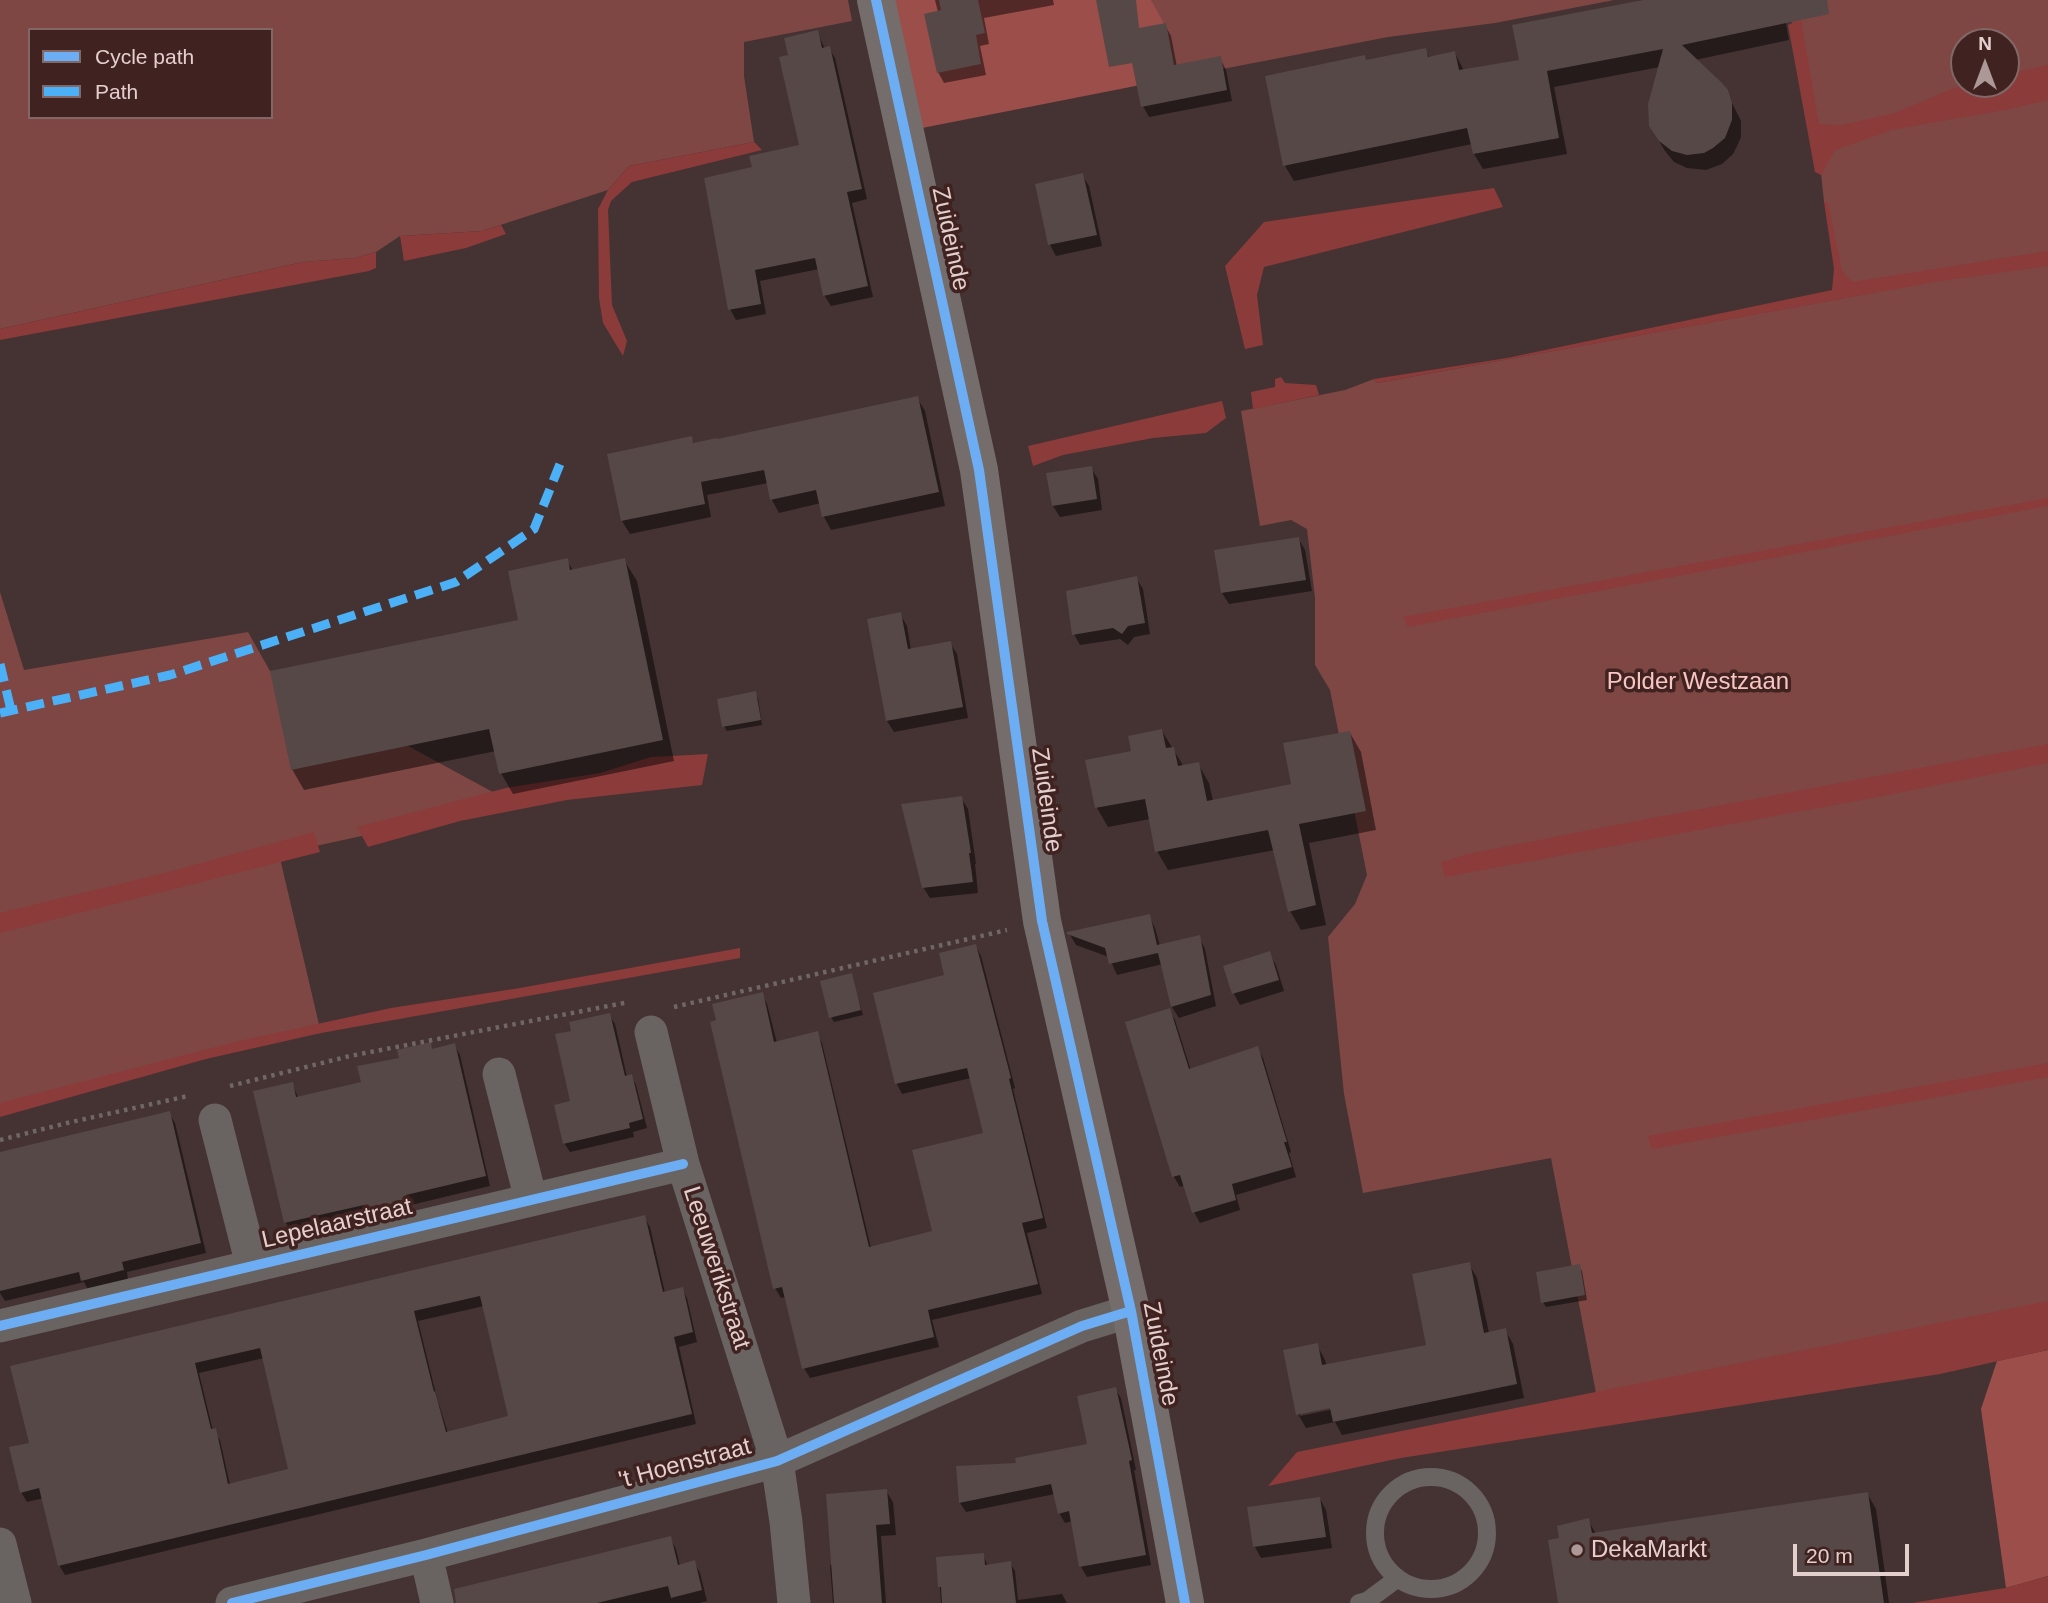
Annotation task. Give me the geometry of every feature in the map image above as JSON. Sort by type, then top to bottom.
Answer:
[{"type":"street","name":"Zuideinde","points":[[876,0],[979,470],[1042,921],[1131,1311],[1185,1603]]},
{"type":"street","name":"Leeuwerikstraat","points":[[662,1020],[683,1164],[777,1461],[794,1603]]},
{"type":"street","points":[[499,1074],[531,1200]]},
{"type":"street","name":"Lepelaarstraat","points":[[210,1101],[252,1265]]},
{"type":"street","name":"Lepelaarstraat","points":[[0,1326],[683,1164]]},
{"type":"street","name":"'t Hoenstraat","points":[[232,1603],[426,1555],[777,1461],[1083,1325],[1131,1311]]},
{"type":"street","points":[[0,1544],[15,1603]]},
{"type":"street","points":[[426,1555],[437,1603]]},
{"type":"lane","points":[[1427,1477],[1444,1479],[1462,1486],[1475,1499],[1484,1514],[1487,1533],[1484,1551],[1475,1567],[1462,1580],[1445,1587],[1427,1589],[1409,1585],[1398,1578],[1381,1560],[1375,1543],[1375,1524],[1381,1506],[1393,1492],[1409,1481],[1427,1477]]},
{"type":"lane","points":[[1359,1603],[1367,1601],[1398,1578]]},
{"type":"path","points":[[662,1020],[826,973],[1042,921]]},
{"type":"path","points":[[0,1140],[66,1122],[210,1101],[350,1056],[631,1001]]},
{"type":"green space","points":[[0,0],[848,0],[852,21],[744,42],[744,76],[754,142],[629,166],[608,190],[482,231],[400,236],[376,252],[355,258],[303,262],[0,329]]},
{"type":"green space","points":[[1151,0],[1614,0],[1495,23],[1388,37],[1176,78]]},
{"type":"green space","name":"Polder Westzaan","points":[[1788,0],[2048,0],[2048,1302],[1596,1393],[1551,1158],[1363,1193],[1344,1094],[1328,937],[1355,904],[1367,875],[1330,690],[1315,665],[1315,598],[1307,529],[1291,520],[1260,526],[1241,411],[1345,390],[1374,379],[1377,383],[1844,298],[1824,202],[1821,173]]},
{"type":"green space","points":[[0,592],[24,670],[248,632],[270,671],[513,803],[279,854],[321,1033],[0,1105]]},
{"type":"shaded area","points":[[887,0],[1151,0],[1168,31],[1176,78],[912,130]]},
{"type":"shaded area","points":[[1801,19],[1819,124],[1842,125],[1895,113],[1950,90],[1950,98],[2020,98],[2020,71],[2048,65],[2048,100],[1892,130],[1835,150],[1821,175],[1815,172],[1788,25]]},
{"type":"shaded area","points":[[754,142],[762,150],[632,182],[611,201],[608,210],[612,305],[627,341],[623,356],[603,323],[599,298],[598,209],[608,190],[629,166]]},
{"type":"shaded area","points":[[1494,188],[1503,207],[1264,267],[1257,295],[1263,345],[1245,349],[1225,266],[1264,222]]},
{"type":"shaded area","points":[[1824,202],[1828,202],[1842,271],[1852,282],[2048,251],[2048,266],[1935,282],[1377,383],[1374,379],[1507,358],[1832,290],[1834,269]]},
{"type":"shaded area","points":[[501,225],[506,234],[466,248],[404,261],[400,236],[482,231]]},
{"type":"shaded area","points":[[376,252],[376,268],[369,271],[0,340],[0,329],[303,262],[355,258]]},
{"type":"shaded area","points":[[1281,377],[1285,383],[1316,385],[1319,395],[1253,409],[1251,392],[1275,387],[1275,379]]},
{"type":"shaded area","points":[[1222,401],[1226,418],[1206,433],[1153,438],[1063,455],[1033,466],[1028,446]]},
{"type":"shaded area","points":[[2048,498],[2048,506],[1408,627],[1403,617]]},
{"type":"shaded area","points":[[2048,744],[2048,763],[1867,799],[1445,877],[1441,862],[1468,854],[1615,825]]},
{"type":"shaded area","points":[[708,754],[702,785],[567,800],[460,821],[368,847],[357,827],[506,788],[600,773],[651,757]]},
{"type":"shaded area","points":[[314,832],[320,852],[0,933],[0,913],[165,873]]},
{"type":"shaded area","points":[[740,948],[740,958],[321,1033],[206,1059],[0,1117],[0,1103],[239,1041],[391,1008],[520,988]]},
{"type":"shaded area","points":[[2048,1063],[2048,1077],[1652,1149],[1648,1136]]},
{"type":"shaded area","points":[[2048,1301],[2048,1350],[1940,1374],[1401,1458],[1268,1486],[1297,1452]]},
{"type":"shaded area","points":[[2048,1350],[2048,1576],[2006,1588],[1981,1409],[1997,1361]]},
{"type":"shaded area","points":[[2048,1576],[2048,1603],[1912,1603],[2005,1588]]},
{"type":"building","points":[[939,0],[978,0],[985,33],[976,35],[981,64],[937,73],[924,14],[941,10]]},
{"type":"building","points":[[1096,0],[1136,0],[1139,28],[1166,23],[1174,65],[1221,56],[1227,90],[1141,107],[1132,63],[1109,67]]},
{"type":"building","points":[[1643,0],[1827,0],[1829,14],[1682,45],[1722,83],[1728,90],[1732,103],[1732,120],[1725,138],[1704,153],[1687,155],[1672,151],[1659,141],[1649,126],[1648,104],[1663,49],[1547,71],[1559,138],[1473,154],[1467,128],[1283,166],[1265,76],[1365,55],[1366,60],[1426,48],[1428,57],[1455,51],[1459,70],[1519,60],[1512,25]]},
{"type":"building","points":[[818,30],[822,48],[830,46],[862,189],[847,192],[868,286],[823,296],[815,258],[755,270],[761,304],[728,310],[704,178],[752,167],[749,156],[799,145],[779,57],[788,55],[784,38]]},
{"type":"building","points":[[1083,173],[1097,235],[1048,245],[1035,184]]},
{"type":"building","points":[[918,396],[939,492],[822,517],[816,490],[770,500],[764,470],[701,482],[705,504],[621,521],[607,454],[692,436],[693,443],[717,439]]},
{"type":"building","points":[[1092,466],[1097,499],[1052,506],[1046,473]]},
{"type":"building","points":[[1299,537],[1306,580],[1221,593],[1214,550]]},
{"type":"building","points":[[568,558],[570,570],[625,558],[663,740],[499,774],[489,729],[291,770],[270,671],[518,620],[508,571]]},
{"type":"building","points":[[1137,576],[1145,623],[1128,626],[1122,634],[1113,628],[1072,635],[1066,591]]},
{"type":"building","points":[[901,612],[908,649],[951,641],[963,707],[886,721],[867,619]]},
{"type":"building","points":[[756,691],[761,720],[722,727],[717,699]]},
{"type":"building","points":[[1162,729],[1166,748],[1174,747],[1178,766],[1199,762],[1207,801],[1291,784],[1283,743],[1350,731],[1366,811],[1299,824],[1316,905],[1288,912],[1268,830],[1155,852],[1145,799],[1095,808],[1085,760],[1131,751],[1128,736]]},
{"type":"building","points":[[962,796],[973,882],[922,888],[901,804]]},
{"type":"building","points":[[1150,914],[1157,945],[1200,935],[1211,995],[1171,1007],[1158,953],[1109,964],[1105,948],[1067,934]]},
{"type":"building","points":[[976,944],[1011,1078],[1009,1079],[1043,1218],[1022,1223],[1038,1284],[928,1310],[934,1337],[802,1369],[782,1287],[773,1289],[710,1022],[716,1020],[712,1004],[763,992],[774,1042],[818,1031],[869,1247],[932,1231],[912,1150],[983,1133],[967,1068],[895,1084],[873,993],[944,975],[939,953]]},
{"type":"building","points":[[1270,951],[1279,980],[1232,994],[1223,966]]},
{"type":"building","points":[[852,973],[861,1010],[829,1018],[820,981]]},
{"type":"building","points":[[1170,1008],[1189,1069],[1258,1046],[1292,1167],[1232,1184],[1236,1200],[1192,1213],[1180,1175],[1172,1177],[1125,1022]]},
{"type":"building","points":[[610,1013],[625,1076],[632,1074],[643,1119],[629,1123],[630,1128],[563,1144],[554,1105],[570,1101],[555,1034],[571,1031],[569,1022]]},
{"type":"building","points":[[431,1042],[432,1049],[455,1043],[486,1176],[406,1195],[408,1203],[365,1213],[364,1205],[284,1223],[253,1091],[293,1082],[296,1097],[361,1082],[357,1066],[399,1058],[397,1050]]},
{"type":"building","points":[[170,1111],[201,1243],[122,1262],[124,1270],[81,1281],[79,1272],[0,1291],[0,1152]]},
{"type":"building","points":[[645,1215],[663,1292],[683,1287],[693,1332],[674,1337],[692,1414],[58,1566],[39,1488],[20,1493],[9,1447],[29,1443],[10,1366]],"holes":[[[480,1296],[508,1416],[446,1432],[414,1311]],[[260,1348],[288,1469],[228,1484],[216,1428],[211,1429],[195,1363]]]},
{"type":"building","points":[[1470,1262],[1484,1333],[1506,1328],[1517,1384],[1333,1422],[1330,1408],[1296,1415],[1283,1350],[1318,1343],[1322,1365],[1426,1345],[1412,1274]]},
{"type":"building","points":[[1580,1264],[1585,1295],[1541,1303],[1536,1272]]},
{"type":"building","points":[[1116,1387],[1132,1460],[1129,1461],[1146,1555],[1079,1567],[1069,1511],[1058,1514],[1051,1484],[959,1503],[956,1466],[1016,1463],[1015,1458],[1087,1444],[1077,1396]]},
{"type":"building","points":[[887,1489],[890,1524],[876,1525],[882,1603],[834,1603],[826,1494]]},
{"type":"building","points":[[1868,1492],[1884,1603],[1558,1603],[1548,1540],[1559,1538],[1557,1526],[1589,1518],[1592,1533]]},
{"type":"building","points":[[1320,1497],[1326,1537],[1253,1547],[1247,1507]]},
{"type":"building","points":[[671,1536],[678,1565],[695,1560],[702,1590],[671,1598],[668,1586],[597,1603],[456,1603],[454,1589]]},
{"type":"building","points":[[984,1553],[985,1565],[1011,1561],[1016,1603],[942,1603],[936,1557]]},
{"type":"marked path","points":[[0,713],[170,675],[456,582],[534,529],[560,464]]},
{"type":"marked path","points":[[0,664],[11,710]]},
{"type":"cycle path","points":[[876,0],[979,470],[1042,921],[1131,1311],[1185,1603]]},
{"type":"cycle path","points":[[0,1326],[683,1164]]},
{"type":"cycle path","points":[[232,1603],[426,1555],[777,1461],[1082,1326],[1131,1311]]},
{"type":"place","name":"DekaMarkt","points":[[1577,1550]]}]
